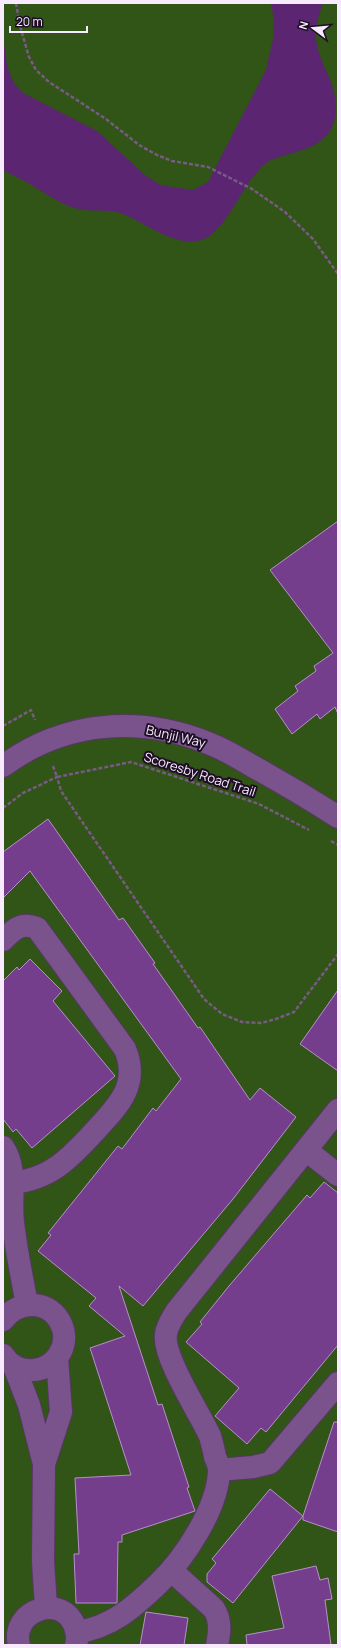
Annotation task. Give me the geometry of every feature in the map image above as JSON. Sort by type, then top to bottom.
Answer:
[{"type":"street","name":"Bunjil Way","points":[[3,766],[16,756],[44,743],[86,728],[116,726],[159,730],[187,736],[209,743],[281,782],[338,816]]},
{"type":"street","points":[[3,940],[20,925],[28,925],[37,928],[124,1049],[129,1059],[130,1072],[124,1094],[118,1106],[72,1156],[61,1166],[38,1178],[12,1183]]},
{"type":"street","points":[[13,1639],[24,1619],[37,1609],[46,1607],[54,1608],[69,1616],[76,1639],[116,1620],[142,1599],[172,1571],[196,1535],[205,1518],[217,1485],[219,1470],[210,1437],[169,1356],[166,1335],[176,1312],[338,1110]]},
{"type":"street","points":[[3,1147],[8,1154],[12,1183],[13,1222],[26,1305]]},
{"type":"street","points":[[306,1150],[338,1175]]},
{"type":"street","points":[[3,1320],[16,1308],[26,1305],[38,1305],[48,1309],[56,1316],[62,1326],[64,1337],[62,1348],[57,1358],[50,1365],[32,1371],[23,1370],[8,1360]]},
{"type":"street","points":[[44,1464],[61,1412],[57,1358]]},
{"type":"street","points":[[8,1360],[29,1405],[44,1464],[42,1561],[46,1607]]},
{"type":"street","points":[[219,1470],[253,1467],[270,1463],[338,1383]]},
{"type":"street","points":[[172,1571],[214,1609],[219,1616],[220,1626],[217,1645]]},
{"type":"path","points":[[16,3],[20,26],[29,57],[36,70],[49,82],[106,119],[139,145],[157,155],[172,161],[208,167],[252,188],[285,212],[309,234],[338,274]]},
{"type":"path","points":[[4,724],[31,710],[36,721]]},
{"type":"path","name":"Scoresby Road Trail","points":[[3,808],[23,794],[57,778],[131,762],[259,804],[312,831]]},
{"type":"path","points":[[54,768],[61,790],[204,1000],[222,1014],[242,1022],[261,1023],[294,1012],[338,954]]},
{"type":"path","points":[[325,838],[338,845]]},
{"type":"green space","points":[[3,3],[338,3],[338,1645],[3,1645]]},
{"type":"shaded area","points":[[271,3],[323,3],[317,25],[316,39],[321,58],[335,96],[336,106],[333,126],[329,133],[317,143],[302,150],[271,160],[260,168],[246,186],[228,216],[212,234],[202,240],[191,242],[179,240],[155,231],[118,212],[87,210],[69,206],[57,201],[30,184],[3,170],[3,38],[8,69],[14,83],[25,94],[97,131],[146,176],[161,185],[193,190],[208,182],[266,70],[273,39],[274,21]]},
{"type":"building","points":[[338,521],[338,714],[335,707],[320,719],[317,714],[292,734],[275,709],[298,691],[295,686],[316,671],[314,666],[333,653],[270,570]]},
{"type":"building","points":[[48,819],[119,920],[123,918],[155,963],[153,964],[198,1028],[200,1027],[250,1100],[260,1088],[296,1117],[233,1199],[143,1306],[119,1286],[158,1405],[162,1404],[189,1487],[187,1488],[195,1511],[122,1535],[122,1542],[118,1542],[117,1603],[76,1603],[74,1554],[79,1554],[75,1478],[131,1475],[90,1348],[125,1336],[89,1306],[96,1298],[38,1251],[51,1235],[48,1233],[118,1146],[122,1149],[153,1108],[156,1111],[181,1079],[30,871],[3,898],[3,852]]},
{"type":"building","points":[[30,959],[62,991],[53,1001],[115,1076],[32,1148],[16,1129],[13,1132],[3,1119],[3,981],[17,967],[19,970]]},
{"type":"building","points":[[338,990],[338,1071],[300,1044]]},
{"type":"building","points":[[324,1182],[338,1193],[338,1345],[266,1432],[261,1428],[247,1444],[215,1416],[239,1388],[186,1342],[202,1324],[200,1322],[229,1286],[307,1195],[310,1198]]},
{"type":"building","points":[[334,1422],[338,1422],[338,1532],[303,1520],[303,1516]]},
{"type":"building","points":[[270,1489],[303,1516],[233,1603],[207,1582],[207,1574],[216,1563],[212,1559]]},
{"type":"building","points":[[316,1566],[320,1580],[328,1578],[332,1599],[325,1600],[331,1645],[247,1645],[246,1635],[284,1628],[272,1576]]},
{"type":"building","points":[[146,1612],[188,1618],[184,1645],[140,1645]]}]
